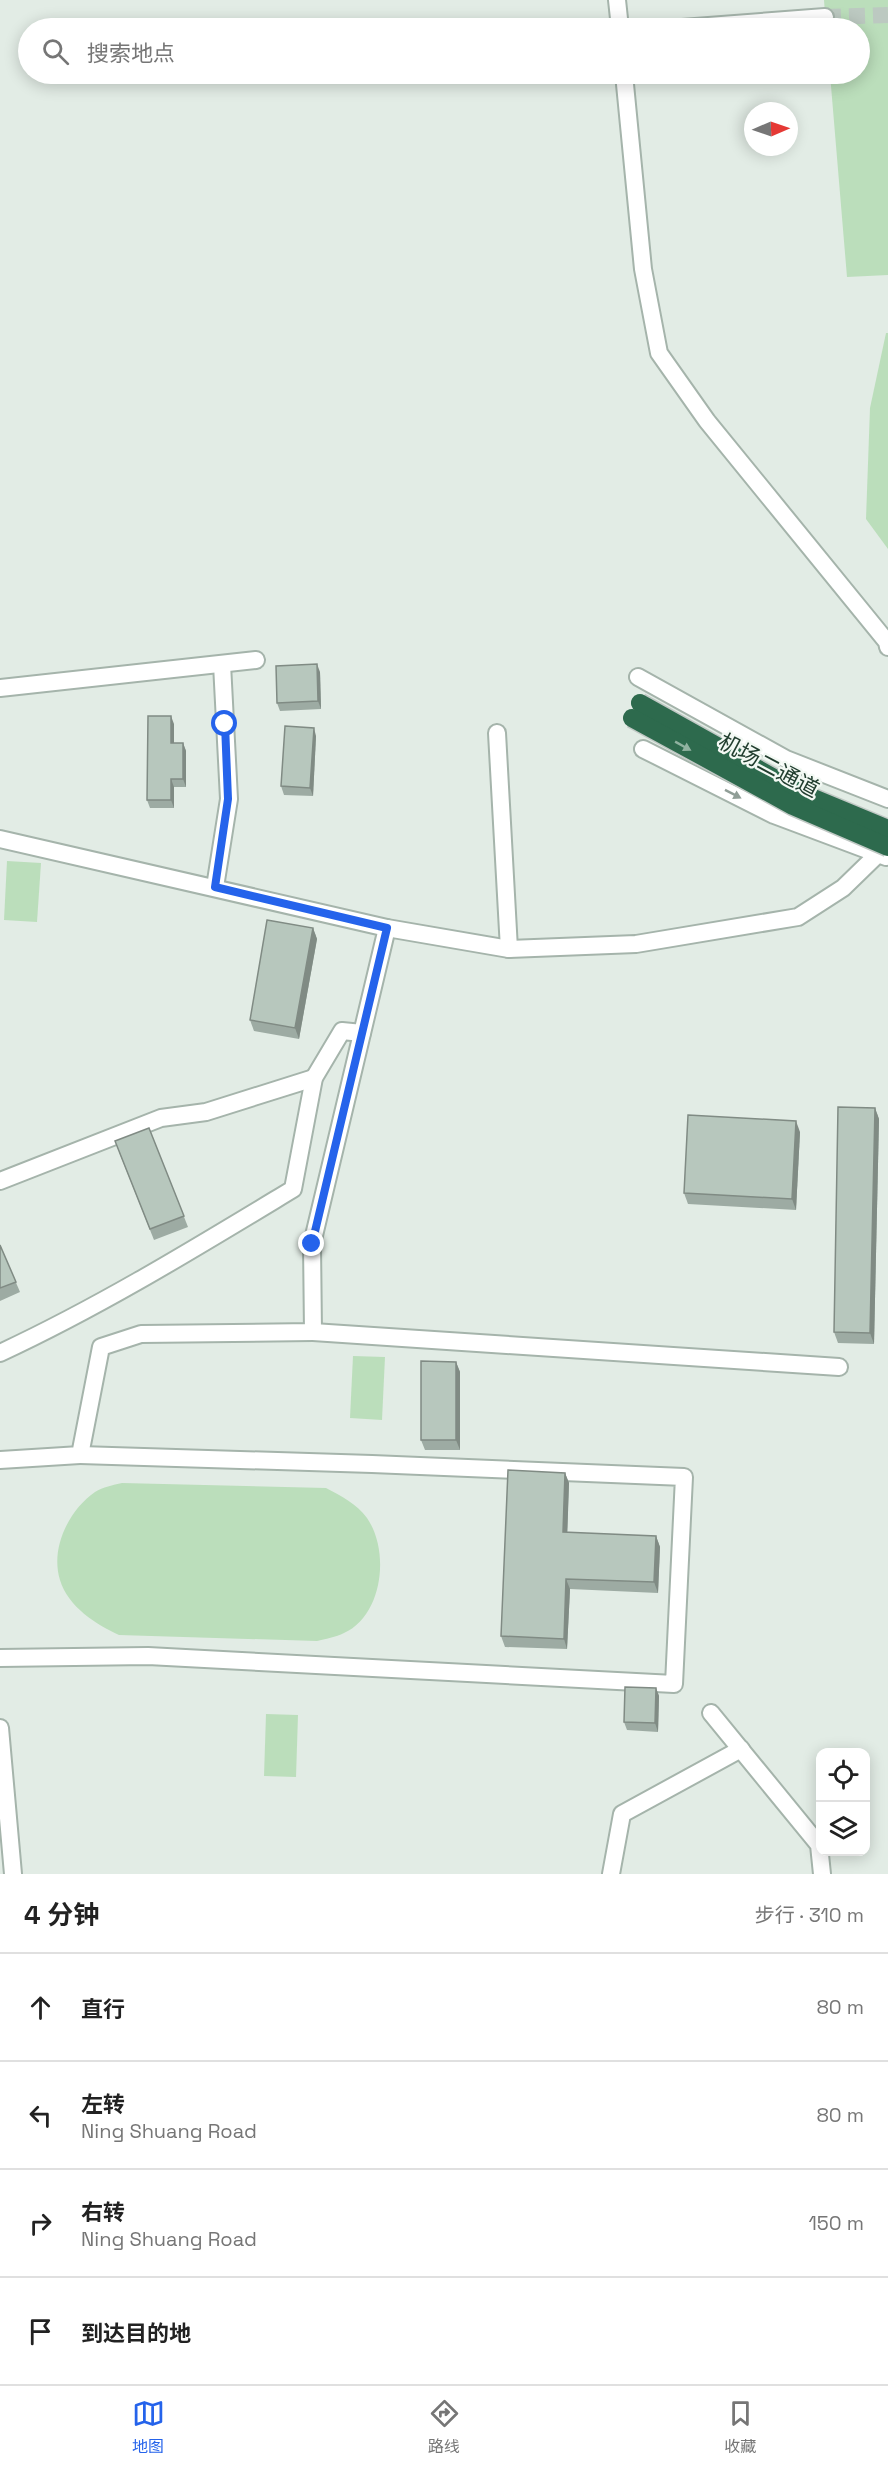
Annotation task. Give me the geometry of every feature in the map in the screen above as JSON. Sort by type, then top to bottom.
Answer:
[{"type":"highway","name":"机场二通道","points":[[885,853],[793,806],[636,710],[799,792],[888,827]]},
{"type":"street","points":[[617,0],[619,18]]},
{"type":"street","points":[[812,18],[825,17]]},
{"type":"street","points":[[625,84],[643,269],[658,353],[707,421],[849,594],[888,647]]},
{"type":"street","points":[[0,688],[256,660]]},
{"type":"street","points":[[215,887],[228,799],[222,664]]},
{"type":"street","points":[[638,677],[786,759],[888,799]]},
{"type":"street","points":[[497,734],[509,949]]},
{"type":"street","points":[[643,749],[774,815],[885,853]]},
{"type":"street","points":[[0,839],[387,928],[509,949],[636,944],[798,917],[843,888],[885,853],[888,827]]},
{"type":"street","points":[[313,1332],[312,1244],[387,928]]},
{"type":"street","points":[[0,1353],[44,1333],[175,1260],[293,1190],[314,1078],[342,1031],[362,1033]]},
{"type":"street","points":[[0,1181],[160,1118],[206,1112],[314,1078]]},
{"type":"street","points":[[80,1455],[101,1347],[141,1334],[313,1332],[839,1367]]},
{"type":"street","points":[[0,1460],[80,1455],[684,1477],[674,1684],[148,1656],[0,1658]]},
{"type":"street","points":[[711,1713],[819,1845],[822,1874]]},
{"type":"street","points":[[0,1728],[13,1874]]},
{"type":"street","points":[[611,1874],[622,1814],[741,1749]]},
{"type":"green space","points":[[824,0],[888,0],[888,275],[847,277],[831,84],[870,84],[870,18],[825,18]]},
{"type":"green space","points":[[886,333],[888,333],[888,549],[866,519],[870,408]]},
{"type":"green space","points":[[7,861],[41,863],[37,922],[4,920]]},
{"type":"green space","points":[[353,1356],[385,1357],[382,1420],[350,1418]]},
{"type":"green space","points":[[122,1483],[326,1488],[348,1501],[367,1518],[379,1547],[379,1581],[367,1612],[357,1624],[344,1633],[317,1641],[119,1635],[76,1607],[60,1580],[58,1555],[64,1531],[77,1509],[95,1492]]},
{"type":"green space","points":[[266,1714],[298,1715],[296,1777],[264,1776]]},
{"type":"building","points":[[317,664],[318,701],[277,703],[276,666]]},
{"type":"building","points":[[148,716],[171,716],[171,743],[183,743],[183,779],[171,779],[171,800],[147,800]]},
{"type":"building","points":[[285,726],[314,728],[310,788],[281,786]]},
{"type":"building","points":[[267,920],[313,928],[295,1028],[250,1020]]},
{"type":"building","points":[[838,1107],[875,1108],[870,1333],[834,1332]]},
{"type":"building","points":[[688,1115],[796,1121],[792,1199],[684,1193]]},
{"type":"building","points":[[149,1128],[184,1216],[150,1229],[115,1141]]},
{"type":"building","points":[[0,1245],[16,1282],[0,1288]]},
{"type":"building","points":[[421,1361],[456,1362],[456,1440],[421,1440]]},
{"type":"building","points":[[508,1470],[565,1473],[563,1532],[656,1536],[654,1582],[566,1579],[564,1639],[501,1636]]},
{"type":"building","points":[[625,1687],[656,1688],[655,1723],[624,1722]]},
{"type":"tunnel","points":[[825,17],[888,15]]},
{"type":"route","points":[[225,724],[228,799],[215,887],[387,928],[312,1244]]}]
